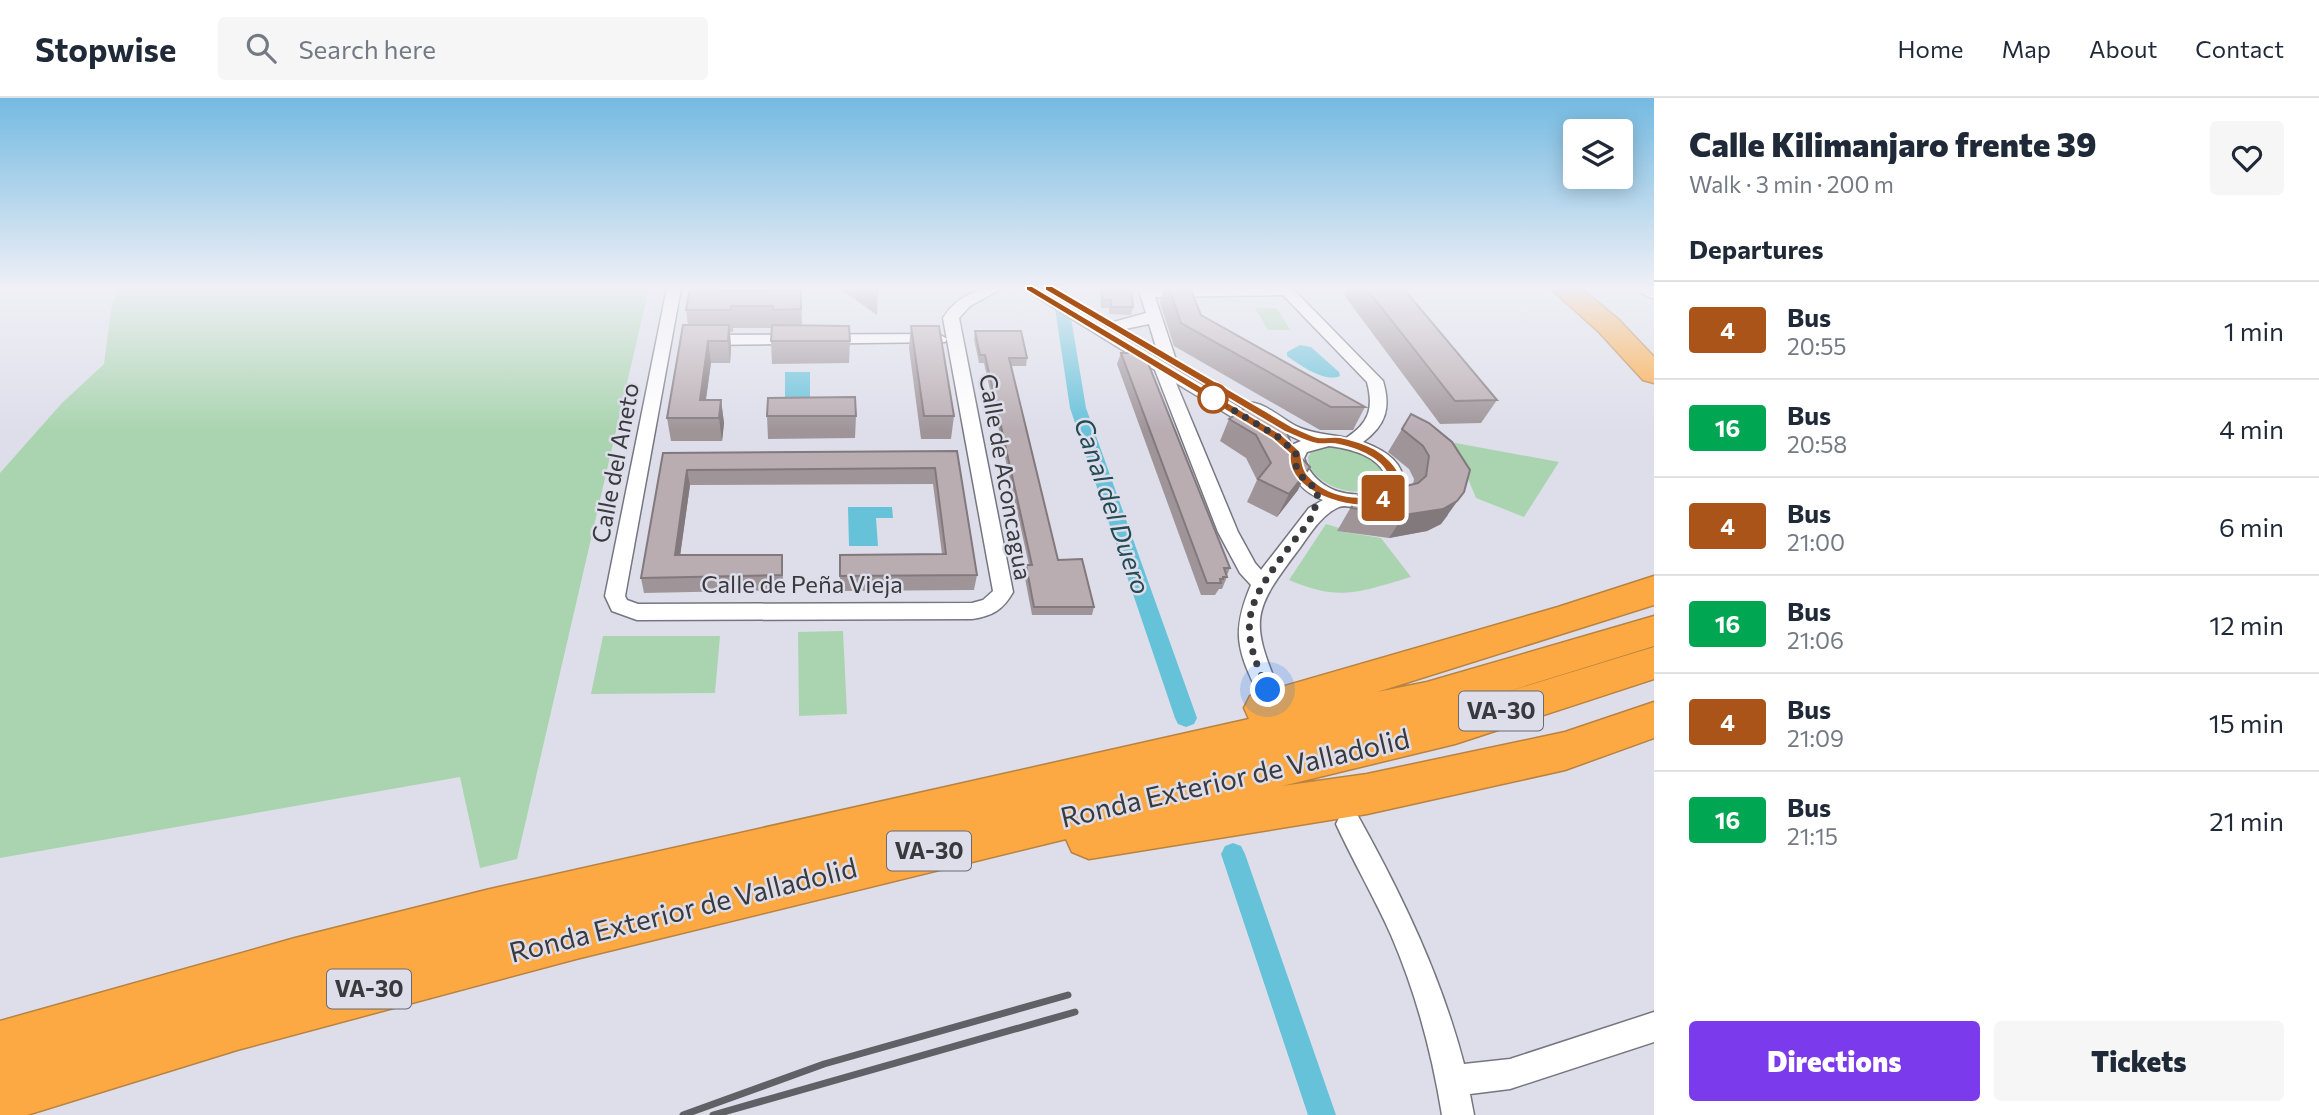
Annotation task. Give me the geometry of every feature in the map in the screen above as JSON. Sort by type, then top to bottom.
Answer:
[{"type":"highway","points":[[1618,335],[1654,374]]},
{"type":"highway","points":[[884,820],[1079,760],[1562,621],[1654,590]]},
{"type":"highway","name":"Ronda Exterior de Valladolid","points":[[0,1049],[295,964],[435,927],[884,820],[1427,699],[1654,631]]},
{"type":"highway","name":"Ronda Exterior de Valladolid","points":[[0,1095],[237,1023],[563,938],[1455,726],[1654,663]]},
{"type":"highway","points":[[741,896],[1367,794],[1565,751],[1654,720]]},
{"type":"street","name":"Calle del Aneto","points":[[620,605],[615,596],[665,335]]},
{"type":"street","points":[[1118,335],[1289,430],[1318,440],[1350,443],[1371,451],[1392,470],[1396,479],[1394,490],[1386,497],[1372,501],[1340,498],[1318,490],[1298,472],[1295,463],[1296,453],[1305,445],[1318,440]]},
{"type":"street","points":[[1128,335],[1196,388],[1277,436],[1296,453]]},
{"type":"street","points":[[1157,335],[1172,395],[1228,532],[1247,568],[1262,583]]},
{"type":"street","points":[[1330,335],[1375,381],[1380,397],[1379,413],[1368,432],[1350,443]]},
{"type":"street","points":[[664,340],[955,338]]},
{"type":"street","name":"Calle de Aconcagua","points":[[955,338],[967,454],[1003,592],[997,603],[986,610]]},
{"type":"street","points":[[1172,395],[1181,390],[1196,388]]},
{"type":"street","points":[[1368,432],[1371,451]]},
{"type":"street","points":[[642,456],[665,456]]},
{"type":"street","points":[[1316,513],[1318,490]]},
{"type":"street","points":[[1268,690],[1253,657],[1248,627],[1250,611],[1262,583],[1316,513],[1340,498]]},
{"type":"street","name":"Calle de Peña Vieja","points":[[620,605],[637,612],[986,610]]},
{"type":"street","points":[[1349,824],[1388,893],[1409,940],[1454,1081],[1458,1115]]},
{"type":"street","points":[[1454,1081],[1510,1074],[1654,1027]]},
{"type":"green space","points":[[108,335],[638,335],[517,859],[480,868],[460,777],[0,858],[0,473],[62,403],[104,364]]},
{"type":"green space","points":[[1428,438],[1559,462],[1524,517],[1476,498],[1464,469]]},
{"type":"green space","points":[[1330,446],[1354,450],[1369,457],[1380,468],[1383,476],[1377,485],[1355,492],[1329,484],[1318,477],[1311,468],[1308,457],[1312,451]]},
{"type":"green space","points":[[1326,524],[1339,528],[1338,531],[1381,538],[1411,577],[1363,590],[1336,593],[1289,580]]},
{"type":"green space","points":[[843,631],[847,714],[799,716],[798,632]]},
{"type":"green space","points":[[603,636],[720,636],[715,693],[591,694]]},
{"type":"water","points":[[1300,345],[1311,347],[1339,372],[1340,376],[1334,378],[1320,375],[1287,356],[1287,352]]},
{"type":"water","points":[[785,372],[810,372],[810,397],[785,397]]},
{"type":"water","points":[[848,507],[892,507],[893,518],[876,518],[878,546],[849,546]]},
{"type":"building","points":[[681,335],[728,335],[728,341],[708,341],[700,400],[721,400],[719,418],[667,418]]},
{"type":"building","points":[[771,335],[850,335],[850,341],[771,341]]},
{"type":"building","points":[[912,335],[941,335],[954,416],[924,416]]},
{"type":"building","points":[[976,335],[1022,335],[1027,358],[1009,358],[1058,560],[1082,559],[1094,607],[1034,607],[1026,565],[1032,565],[985,355],[980,355]]},
{"type":"building","points":[[1203,335],[1237,335],[1365,407],[1331,407]]},
{"type":"building","points":[[1403,335],[1443,335],[1497,400],[1455,401]]},
{"type":"building","points":[[1121,353],[1144,353],[1230,568],[1224,568],[1227,577],[1220,579],[1221,583],[1207,583]]},
{"type":"building","points":[[855,397],[856,416],[767,416],[768,398]]},
{"type":"building","points":[[1247,407],[1286,430],[1293,449],[1310,467],[1289,494],[1258,479],[1271,463],[1256,435],[1229,419]]},
{"type":"building","points":[[1411,414],[1429,423],[1452,442],[1470,470],[1464,492],[1457,501],[1443,509],[1404,515],[1351,508],[1362,488],[1386,491],[1418,483],[1426,476],[1429,456],[1423,446],[1402,429]]},
{"type":"building","points":[[957,451],[977,575],[840,576],[840,555],[946,554],[935,468],[687,470],[675,555],[782,555],[782,575],[641,578],[663,453]]},
{"type":"waterway","name":"Canal del Duero","points":[[1067,335],[1078,408],[1186,718]]},
{"type":"waterway","name":"Canal del Duero","points":[[1233,854],[1322,1115]]},
{"type":"railway","points":[[683,1115],[824,1064],[1068,995]]},
{"type":"railway","points":[[713,1115],[1075,1012]]},
{"type":"bus line","name":"4","points":[[1109,335],[1277,436],[1296,453],[1298,472],[1318,490],[1361,502],[1380,500],[1394,490],[1396,479],[1392,470],[1382,458],[1371,451],[1339,440],[1318,440],[1289,430],[1131,335]]},
{"type":"route","points":[[1213,398],[1277,436],[1296,453],[1298,472],[1318,490],[1316,513],[1262,583],[1250,611],[1250,647],[1268,690]]}]
